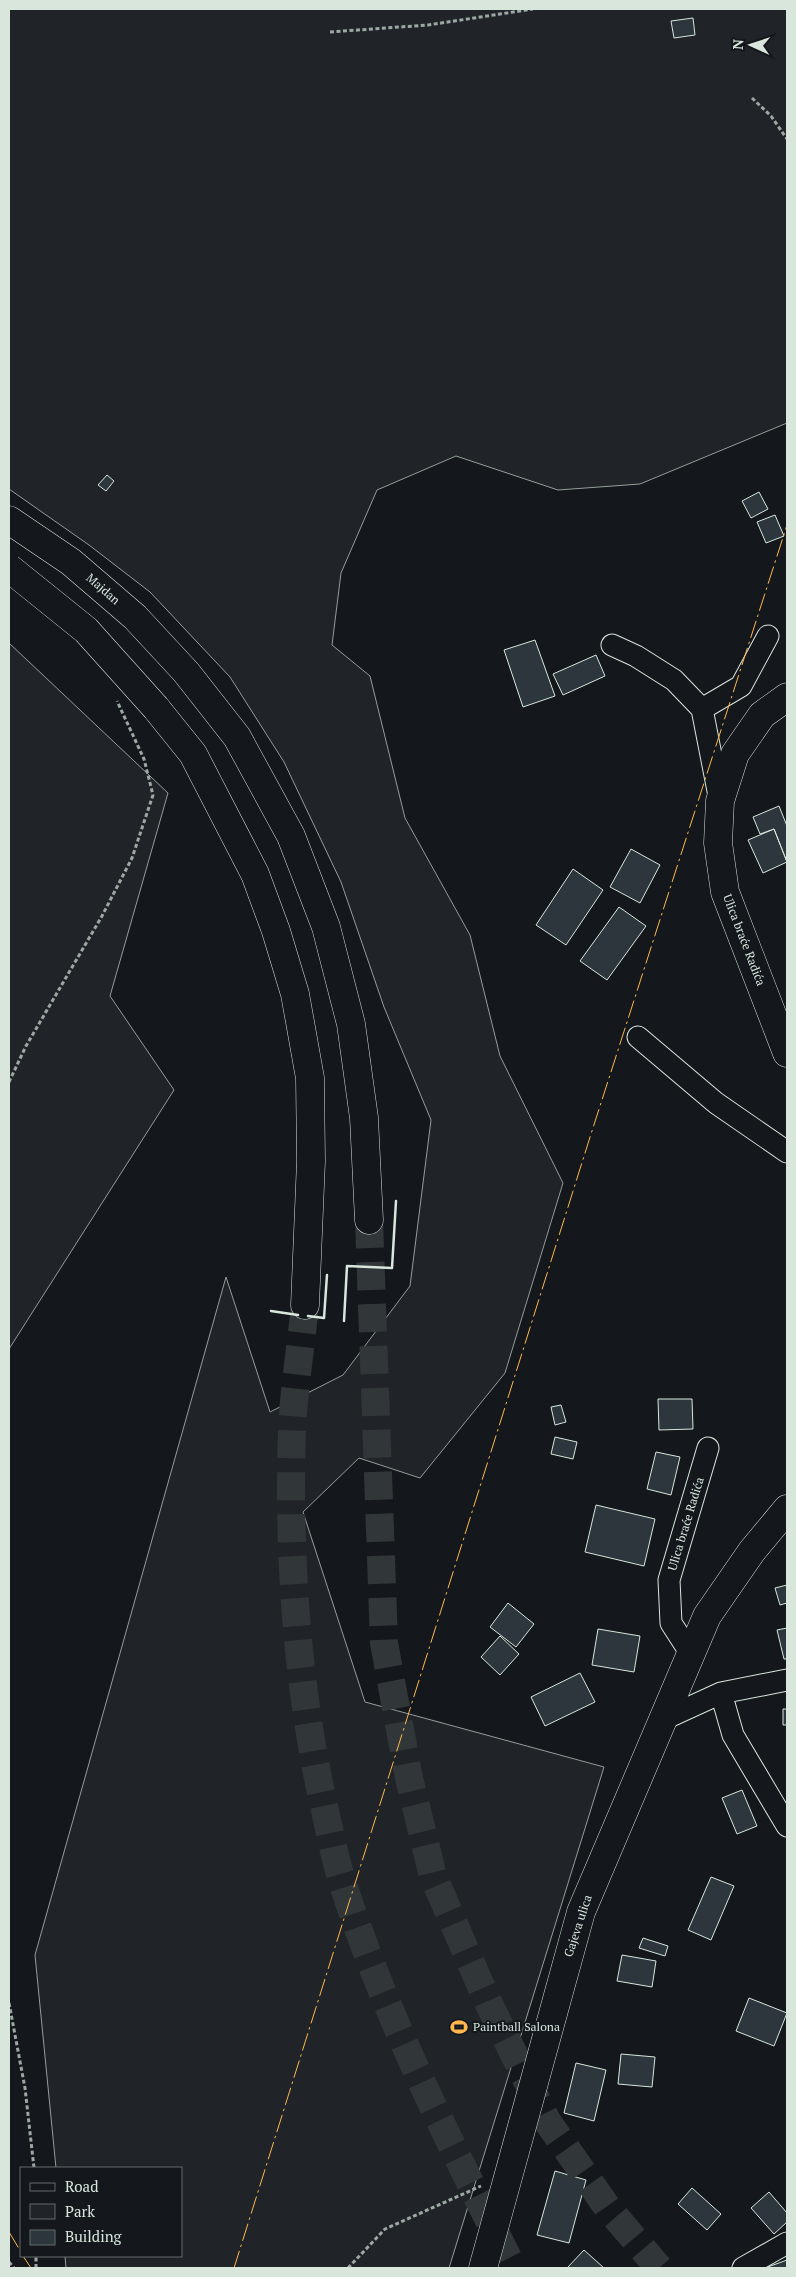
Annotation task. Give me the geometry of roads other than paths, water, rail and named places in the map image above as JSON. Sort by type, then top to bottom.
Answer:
[{"type":"main road","name":"Majdan","points":[[9,520],[71,562],[135,617],[186,672],[237,737],[292,836],[326,927],[351,1024],[364,1118],[369,1220]]},
{"type":"main road","points":[[9,568],[86,630],[156,708],[193,754],[255,874],[276,931],[295,994],[310,1078],[312,1161],[305,1305]]},
{"type":"main road","name":"Ulica braće Radića","points":[[787,697],[762,715],[735,754],[720,801],[718,843],[725,892],[787,1053]]},
{"type":"main road","points":[[662,1720],[707,1616],[752,1551],[787,1509]]},
{"type":"main road","name":"Gajeva ulica","points":[[483,2268],[581,1912],[662,1720]]},
{"type":"street","points":[[702,709],[741,686],[768,636]]},
{"type":"street","points":[[612,645],[636,656],[674,680],[702,709],[720,801]]},
{"type":"street","points":[[638,1038],[716,1103],[787,1152]]},
{"type":"street","name":"Ulica braće Radića","points":[[691,1654],[670,1623],[669,1580],[708,1448]]},
{"type":"street","points":[[662,1720],[721,1693],[787,1680]]},
{"type":"street","points":[[721,1693],[733,1735],[787,1826]]},
{"type":"street","points":[[743,2268],[787,2243]]},
{"type":"tunnel","points":[[369,1220],[384,1643],[409,1778],[433,1876],[488,2002],[547,2121],[607,2207],[659,2268]]},
{"type":"tunnel","points":[[305,1305],[292,1429],[291,1520],[296,1612],[305,1703],[321,1793],[342,1881],[377,1979],[440,2121],[509,2260],[515,2268]]},
{"type":"place","name":"Paintball Salona","points":[[459,2027]]}]
